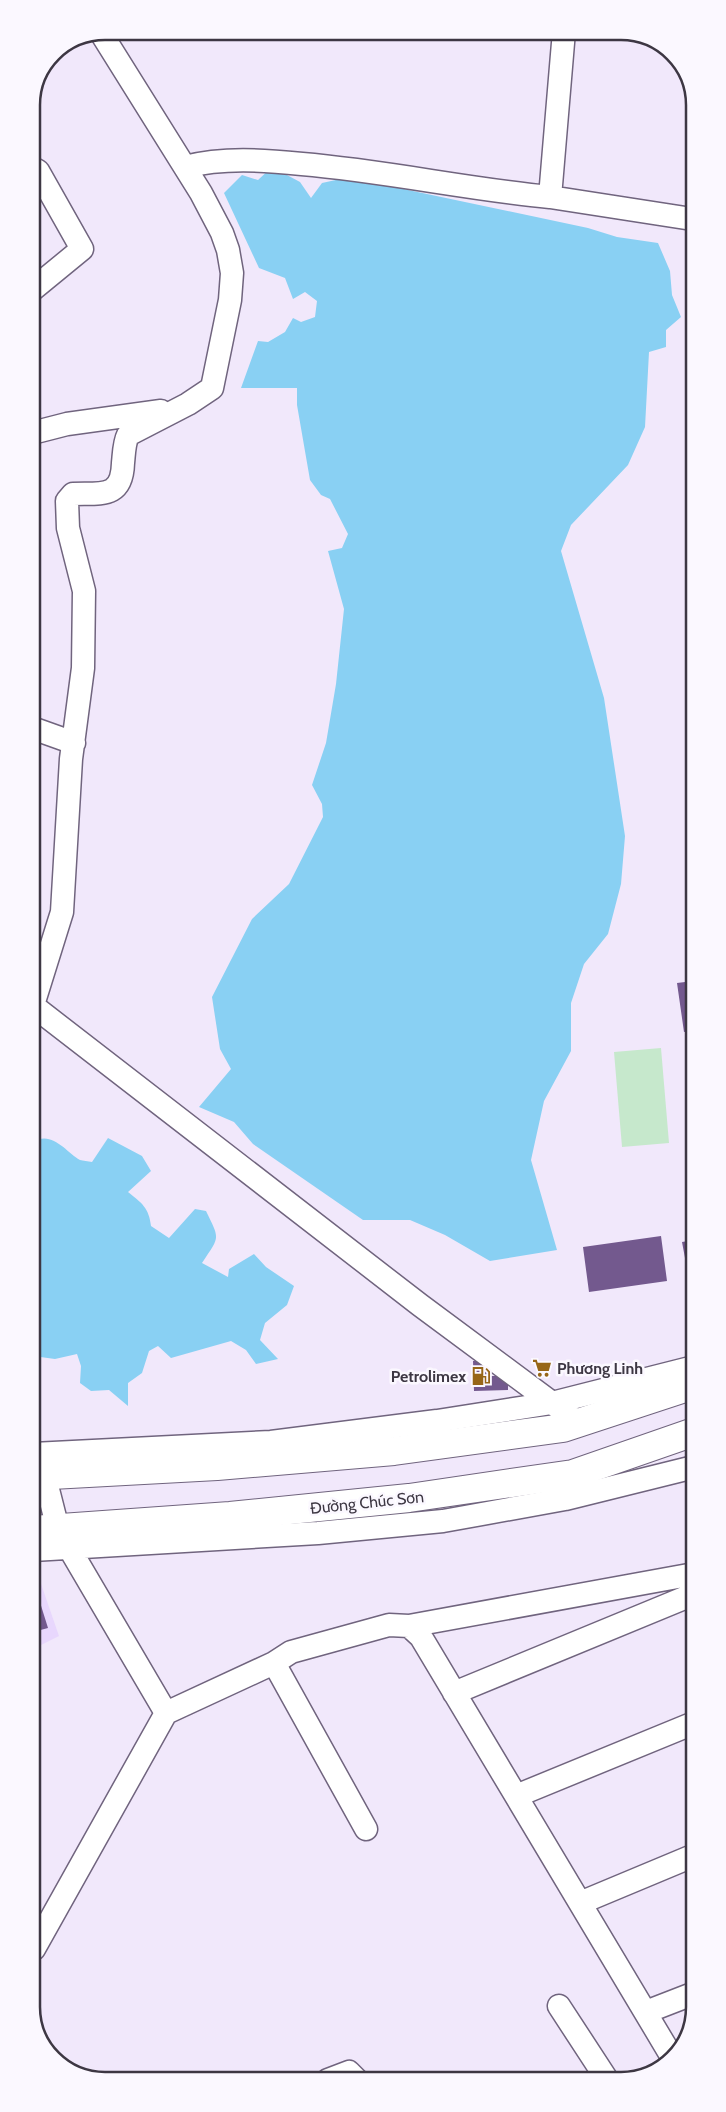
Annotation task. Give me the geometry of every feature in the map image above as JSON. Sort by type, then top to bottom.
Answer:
[{"type":"highway","points":[[40,1465],[217,1466],[394,1451],[563,1428],[686,1388]]},
{"type":"highway","name":"Đường Chúc Sơn","points":[[53,1536],[409,1498],[564,1475],[686,1435]]},
{"type":"street","points":[[40,986],[62,912],[74,743],[82,686],[84,591],[68,528],[67,501],[73,494],[107,492],[115,488],[122,478],[128,435],[206,394],[213,386],[230,300],[232,273],[222,233],[185,167],[105,40]]},
{"type":"street","points":[[550,197],[563,40]]},
{"type":"street","points":[[185,167],[208,161],[285,162],[331,166],[686,218]]},
{"type":"street","points":[[40,175],[82,249],[40,283]]},
{"type":"street","points":[[40,431],[67,424],[179,408]]},
{"type":"street","points":[[40,731],[74,743]]},
{"type":"street","points":[[40,1010],[420,1305],[579,1423]]},
{"type":"street","points":[[40,1465],[271,1442],[552,1404],[686,1369]]},
{"type":"street","name":"Đường Chúc Sơn","points":[[40,1545],[53,1536],[318,1533],[443,1522],[565,1498],[686,1469]]},
{"type":"street","points":[[40,1478],[53,1536],[166,1713]]},
{"type":"street","points":[[40,1938],[166,1713],[274,1663],[291,1652],[389,1625],[409,1626],[686,1575]]},
{"type":"street","points":[[454,1693],[686,1597]]},
{"type":"street","points":[[409,1626],[421,1637],[669,2051]]},
{"type":"street","points":[[274,1663],[366,1829]]},
{"type":"street","points":[[516,1796],[686,1726]]},
{"type":"street","points":[[580,1903],[686,1858]]},
{"type":"street","points":[[646,2012],[686,1996]]},
{"type":"street","points":[[559,2006],[602,2072]]},
{"type":"shaded area","points":[[40,1581],[59,1636],[40,1646]]},
{"type":"green space","points":[[661,1048],[669,1143],[622,1147],[614,1052]]},
{"type":"water","points":[[272,167],[300,182],[311,198],[322,183],[354,176],[408,190],[588,228],[617,237],[658,243],[670,271],[672,295],[681,317],[666,330],[666,347],[649,352],[645,427],[628,465],[571,525],[561,551],[604,698],[625,836],[621,884],[608,934],[584,964],[571,1003],[571,1051],[544,1101],[531,1160],[557,1250],[490,1261],[445,1235],[410,1220],[363,1220],[253,1144],[234,1122],[199,1107],[231,1069],[220,1049],[212,997],[252,919],[289,884],[323,817],[322,804],[312,785],[326,743],[336,684],[344,609],[328,551],[342,548],[348,534],[330,499],[321,495],[310,480],[297,405],[297,388],[241,388],[258,341],[268,342],[285,332],[293,318],[301,322],[315,317],[317,301],[305,292],[293,299],[285,278],[259,268],[224,193],[242,175],[258,180]]},
{"type":"water","points":[[108,1138],[142,1156],[151,1171],[128,1192],[144,1206],[149,1215],[151,1226],[169,1238],[195,1209],[206,1211],[216,1233],[216,1238],[202,1263],[228,1277],[229,1269],[254,1254],[266,1267],[294,1286],[287,1305],[265,1323],[260,1340],[278,1359],[256,1364],[246,1350],[231,1341],[171,1358],[158,1346],[149,1351],[142,1373],[128,1383],[128,1406],[109,1390],[91,1391],[80,1383],[81,1366],[77,1354],[55,1359],[40,1357],[40,1139],[53,1140],[80,1160],[92,1162]]},
{"type":"building","points":[[686,982],[686,1032],[684,1032],[677,983]]},
{"type":"building","points":[[661,1236],[667,1281],[589,1292],[583,1247]]},
{"type":"building","points":[[686,1241],[685,1258],[682,1242]]},
{"type":"building","name":"Petrolimex","points":[[473,1361],[489,1361],[489,1376],[508,1376],[508,1390],[474,1391]]},
{"type":"building","points":[[40,1602],[48,1628],[40,1630]]},
{"type":"place","name":"Phương Linh","points":[[542,1368]]},
{"type":"place","name":"Petrolimex","points":[[481,1376]]}]
